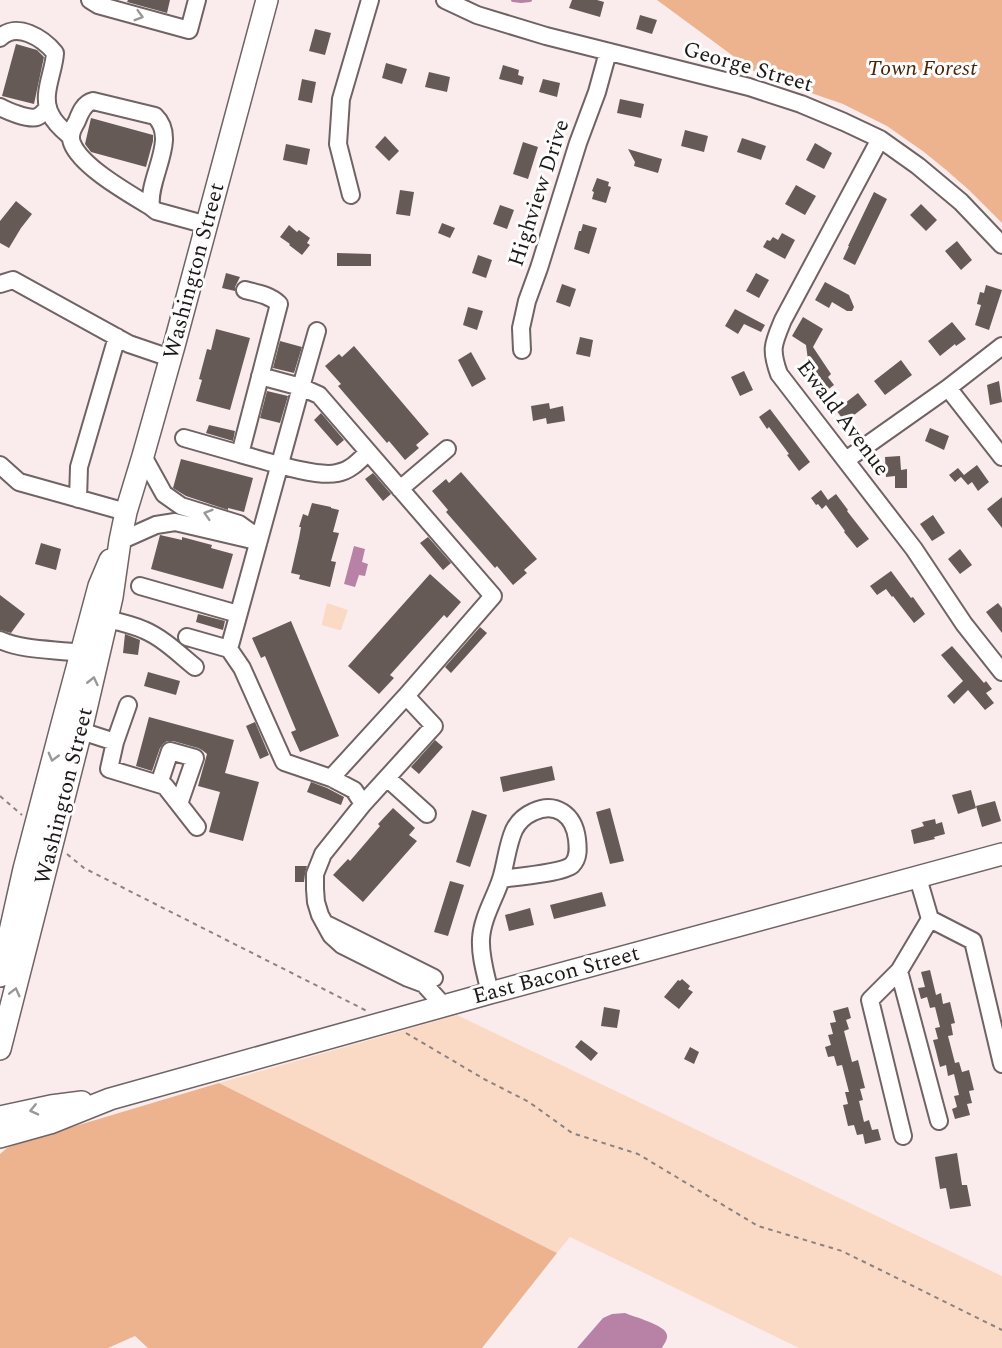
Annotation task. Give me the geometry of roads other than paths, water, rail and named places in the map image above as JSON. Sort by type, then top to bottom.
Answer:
[{"type":"main road","name":"Washington Street","points":[[0,1048],[81,731],[112,597],[126,512],[207,225],[263,1]]},
{"type":"main road","name":"Washington Street","points":[[0,976],[35,827],[99,586],[120,541]]},
{"type":"main road","name":"East Bacon Street","points":[[0,1137],[50,1123],[110,1099],[1002,854]]},
{"type":"main road","name":"East Bacon Street","points":[[0,1117],[51,1106],[110,1099]]},
{"type":"street","points":[[90,0],[98,5],[189,30],[197,0]]},
{"type":"street","points":[[351,195],[338,144],[341,99],[370,0]]},
{"type":"street","name":"George Street","points":[[445,0],[477,15],[546,36],[749,87],[801,104],[880,139],[918,166],[961,202],[1002,245]]},
{"type":"street","points":[[0,38],[6,32],[20,30],[47,43],[55,53],[55,64],[47,92],[48,107],[50,115],[71,137]]},
{"type":"street","name":"Highview Drive","points":[[522,350],[521,328],[527,301],[578,143],[597,92],[608,52]]},
{"type":"street","points":[[151,207],[151,192],[165,138],[163,125],[155,116],[89,101],[82,110],[71,137],[72,144],[80,155],[96,171],[156,211],[207,225]]},
{"type":"street","points":[[0,106],[17,114],[34,118],[41,116],[48,107]]},
{"type":"street","name":"Ewald Avenue","points":[[880,139],[783,320],[775,339],[773,357],[779,374],[914,549],[964,624],[1002,672]]},
{"type":"street","points":[[0,284],[13,280],[129,344],[170,358]]},
{"type":"street","points":[[240,454],[279,304],[269,297],[245,290]]},
{"type":"street","points":[[229,649],[317,331]]},
{"type":"street","points":[[78,499],[79,467],[117,338]]},
{"type":"street","points":[[846,460],[948,388],[1002,346]]},
{"type":"street","points":[[260,376],[301,387],[319,395],[493,596],[331,778]]},
{"type":"street","points":[[948,388],[1002,457]]},
{"type":"street","points":[[184,438],[326,475],[339,473],[354,466],[368,452]]},
{"type":"street","points":[[400,489],[447,449]]},
{"type":"street","points":[[143,456],[164,494],[181,506],[239,524],[259,540]]},
{"type":"street","points":[[0,465],[19,482],[126,512]]},
{"type":"street","points":[[120,541],[156,525],[175,522],[259,540]]},
{"type":"street","points":[[140,586],[238,614]]},
{"type":"street","points":[[107,619],[147,631],[167,643],[195,667]]},
{"type":"street","points":[[187,637],[229,649],[242,668],[284,762],[331,778],[354,790],[363,804]]},
{"type":"street","points":[[0,640],[27,648],[81,653]]},
{"type":"street","points":[[406,696],[434,726],[363,804],[323,854],[315,874],[316,902],[331,935],[342,945],[424,984],[444,1006]]},
{"type":"street","points":[[128,705],[115,742],[110,769],[165,786],[197,827]]},
{"type":"street","points":[[81,731],[115,742]]},
{"type":"street","points":[[159,784],[170,751],[195,758],[179,804]]},
{"type":"street","points":[[387,778],[428,814]]},
{"type":"street","points":[[490,993],[481,955],[481,937],[484,922],[501,879],[514,829],[524,816],[541,808],[556,808],[570,818],[576,831],[579,852],[572,865],[558,871],[501,879]]},
{"type":"street","points":[[903,1137],[870,1000],[900,971],[930,919],[918,878]]},
{"type":"street","points":[[930,919],[973,941],[1002,1064]]},
{"type":"street","points":[[900,971],[939,1121]]},
{"type":"waterway","points":[[513,0],[530,0]]},
{"type":"park label","name":"Town Forest","points":[[922,68]]}]
